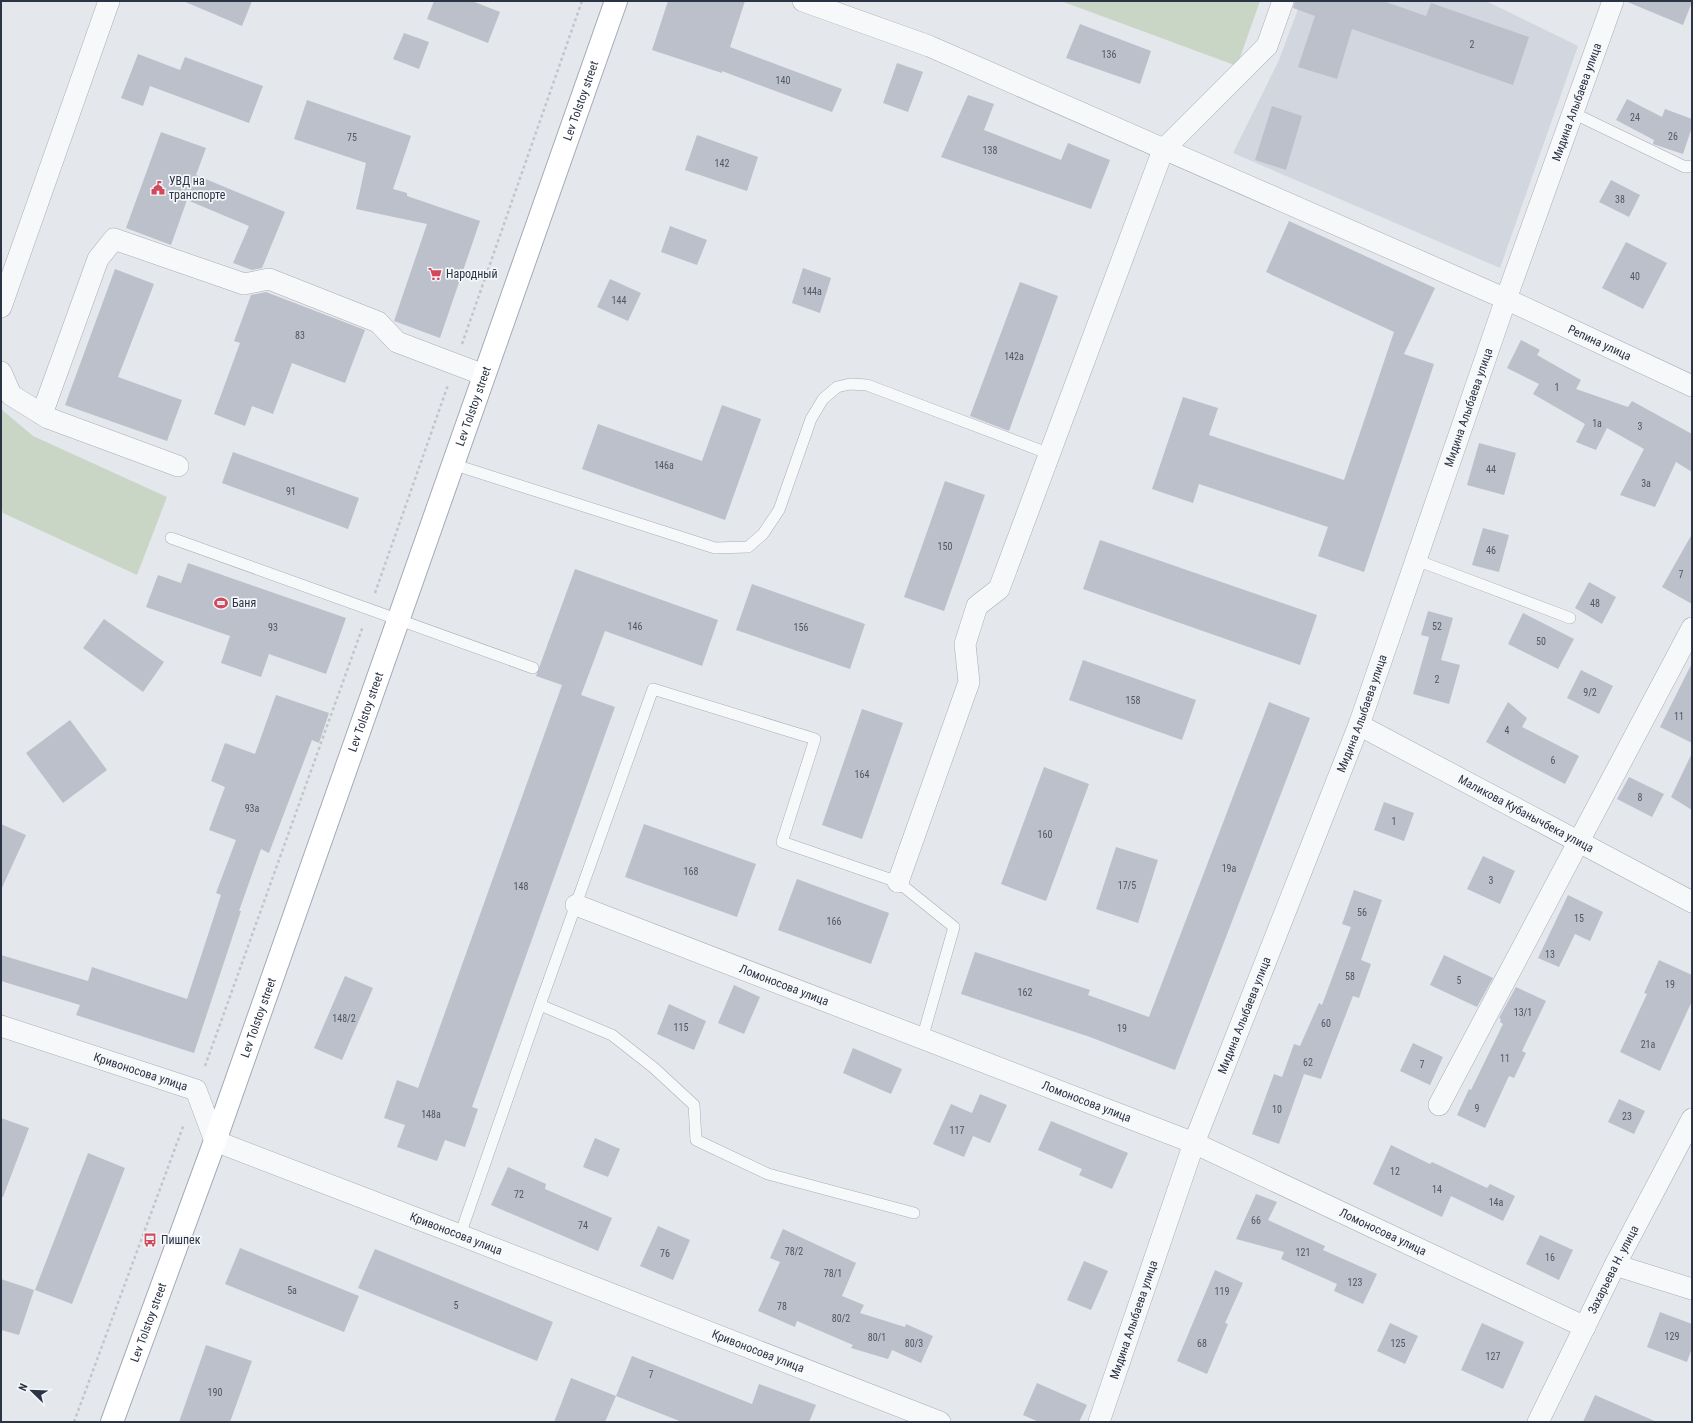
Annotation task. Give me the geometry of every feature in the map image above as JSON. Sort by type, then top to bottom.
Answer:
[{"type":"main road","name":"Lev Tolstoy street","points":[[112,1422],[215,1141],[616,1]]},
{"type":"street","points":[[1,307],[109,1]]},
{"type":"street","name":"Репина улица","points":[[803,1],[929,46],[1163,150],[1506,299],[1692,386]]},
{"type":"street","points":[[898,882],[969,682],[965,644],[978,606],[999,589],[1163,150],[1267,46],[1283,1]]},
{"type":"street","name":"Мидина Алыбаева улица","points":[[1099,1422],[1194,1143],[1360,725],[1506,299],[1613,1]]},
{"type":"street","points":[[42,414],[98,259],[114,238],[244,284],[269,279],[378,322],[397,342],[484,375]]},
{"type":"street","points":[[1,372],[11,395],[42,414],[178,466]]},
{"type":"street","points":[[1439,1105],[1692,628]]},
{"type":"street","name":"Маликова Кубанычбека улица","points":[[1360,725],[1578,843],[1692,902]]},
{"type":"street","name":"Ломоносова улица","points":[[576,905],[1194,1143],[1584,1328]]},
{"type":"street","name":"Кривоносова улица","points":[[1,1026],[196,1090],[215,1141],[940,1422]]},
{"type":"street","name":"Захарьева Н. улица","points":[[1538,1422],[1615,1265],[1692,1119]]},
{"type":"street","points":[[1615,1265],[1692,1289]]},
{"type":"lane","points":[[1573,114],[1685,167],[1692,166]]},
{"type":"lane","points":[[452,464],[715,548],[732,548],[748,547],[763,534],[779,510],[810,419],[823,399],[837,387],[850,384],[867,385],[1050,454]]},
{"type":"lane","points":[[171,538],[369,609],[397,621],[533,668]]},
{"type":"lane","points":[[1416,560],[1570,618]]},
{"type":"lane","points":[[460,1235],[540,1004],[653,689],[815,740],[782,842],[898,882],[954,927],[922,1039]]},
{"type":"lane","points":[[540,1004],[612,1035],[654,1068],[694,1104],[696,1140],[768,1174],[914,1213]]},
{"type":"path","points":[[205,1066],[369,609],[582,1]]},
{"type":"path","points":[[74,1422],[186,1117]]},
{"type":"shaded area","points":[[1301,1],[1486,1],[1578,46],[1500,268],[1233,153],[1279,60]]},
{"type":"green space","points":[[1061,1],[1260,1],[1237,66]]},
{"type":"green space","points":[[1,409],[33,436],[167,497],[137,575],[3,513],[1,506]]},
{"type":"building","points":[[183,1],[252,1],[242,26]]},
{"type":"building","points":[[434,1],[472,1],[500,12],[488,43],[427,19]]},
{"type":"building","points":[[668,1],[745,1],[730,47],[842,89],[832,112],[722,71],[722,73],[652,50]]},
{"type":"building","points":[[1295,1],[1383,1],[1426,16],[1431,3],[1529,37],[1513,85],[1352,29],[1337,79],[1298,67],[1315,16],[1293,8]]},
{"type":"building","points":[[1625,1],[1692,1],[1692,2],[1683,25]]},
{"type":"building","points":[[1080,24],[1151,51],[1140,84],[1066,58]]},
{"type":"building","points":[[404,33],[429,42],[419,69],[393,59]]},
{"type":"building","points":[[138,54],[180,70],[185,57],[263,86],[249,123],[150,86],[143,106],[121,98]]},
{"type":"building","points":[[897,63],[923,72],[908,112],[883,103]]},
{"type":"building","points":[[968,95],[994,104],[984,130],[1061,160],[1068,143],[1110,160],[1091,209],[941,157]]},
{"type":"building","points":[[1627,99],[1662,117],[1665,109],[1692,119],[1692,127],[1683,154],[1653,144],[1654,140],[1616,120]]},
{"type":"building","points":[[307,100],[411,136],[393,189],[407,193],[407,196],[480,221],[440,338],[394,321],[427,224],[356,209],[366,163],[294,139]]},
{"type":"building","points":[[1272,106],[1302,116],[1286,170],[1255,160]]},
{"type":"building","points":[[161,132],[206,148],[196,175],[285,212],[262,268],[252,270],[233,263],[249,226],[187,200],[171,245],[126,228]]},
{"type":"building","points":[[697,135],[758,157],[747,191],[685,170]]},
{"type":"building","points":[[1611,180],[1640,195],[1629,217],[1599,202]]},
{"type":"building","points":[[1289,221],[1435,288],[1404,354],[1434,364],[1364,572],[1318,556],[1328,527],[1199,484],[1193,503],[1152,489],[1183,397],[1218,408],[1209,435],[1344,480],[1394,332],[1266,272]]},
{"type":"building","points":[[670,226],[707,240],[697,265],[661,252]]},
{"type":"building","points":[[1626,242],[1667,263],[1643,309],[1602,288]]},
{"type":"building","points":[[803,268],[831,278],[820,313],[792,303]]},
{"type":"building","points":[[115,269],[154,284],[118,377],[182,400],[167,441],[65,405]]},
{"type":"building","points":[[610,279],[641,293],[628,321],[597,307]]},
{"type":"building","points":[[1020,282],[1058,296],[1009,431],[970,416]]},
{"type":"building","points":[[266,292],[365,330],[345,383],[292,363],[273,414],[252,406],[245,426],[214,414],[240,343],[234,341],[251,295]]},
{"type":"building","points":[[1521,340],[1540,350],[1537,355],[1581,380],[1576,389],[1628,407],[1632,401],[1692,434],[1692,472],[1676,462],[1655,507],[1620,495],[1644,449],[1607,428],[1596,450],[1576,442],[1585,424],[1533,394],[1539,384],[1507,368]]},
{"type":"building","points":[[722,405],[761,419],[725,520],[582,469],[598,424],[702,461]]},
{"type":"building","points":[[1479,443],[1516,453],[1504,495],[1467,485]]},
{"type":"building","points":[[233,452],[359,498],[348,529],[222,483]]},
{"type":"building","points":[[945,481],[985,495],[944,611],[904,597]]},
{"type":"building","points":[[1483,528],[1509,535],[1499,572],[1472,565]]},
{"type":"building","points":[[1692,534],[1692,604],[1662,587]]},
{"type":"building","points":[[1100,540],[1317,615],[1300,665],[1083,589]]},
{"type":"building","points":[[188,563],[346,618],[326,674],[269,654],[261,677],[221,663],[230,636],[146,607],[158,575],[181,583]]},
{"type":"building","points":[[575,569],[718,620],[702,666],[605,631],[581,695],[615,707],[472,1107],[478,1109],[465,1147],[445,1140],[437,1161],[397,1147],[405,1125],[384,1118],[397,1080],[418,1088],[562,685],[536,676]]},
{"type":"building","points":[[1589,582],[1616,597],[1602,624],[1575,608]]},
{"type":"building","points":[[752,584],[865,624],[850,669],[736,630]]},
{"type":"building","points":[[1428,611],[1453,618],[1441,660],[1460,665],[1449,704],[1413,694],[1429,637],[1421,635]]},
{"type":"building","points":[[1523,613],[1574,639],[1558,669],[1508,644]]},
{"type":"building","points":[[104,619],[164,662],[143,692],[83,648]]},
{"type":"building","points":[[1083,660],[1196,700],[1182,740],[1069,700]]},
{"type":"building","points":[[1692,663],[1692,743],[1660,727]]},
{"type":"building","points":[[1581,670],[1613,686],[1599,714],[1567,698]]},
{"type":"building","points":[[276,695],[329,713],[319,743],[312,740],[269,853],[261,849],[239,911],[241,911],[194,1053],[76,1015],[80,1005],[1,981],[1,955],[88,981],[92,967],[187,999],[221,895],[216,893],[236,840],[209,830],[225,787],[211,781],[225,743],[255,754]]},
{"type":"building","points":[[1269,702],[1310,718],[1175,1070],[1090,1037],[961,994],[975,952],[1090,990],[1088,995],[1149,1017]]},
{"type":"building","points":[[1508,702],[1527,718],[1522,727],[1579,756],[1565,784],[1486,742]]},
{"type":"building","points":[[862,709],[903,723],[862,839],[822,825]]},
{"type":"building","points":[[70,720],[107,770],[63,803],[26,753]]},
{"type":"building","points":[[1692,753],[1692,810],[1671,797]]},
{"type":"building","points":[[1044,767],[1089,784],[1046,901],[1001,884]]},
{"type":"building","points":[[1629,777],[1664,794],[1652,817],[1617,799]]},
{"type":"building","points":[[1384,802],[1414,813],[1404,841],[1374,830]]},
{"type":"building","points":[[1,824],[26,835],[1,890]]},
{"type":"building","points":[[644,824],[756,864],[737,917],[625,877]]},
{"type":"building","points":[[1116,847],[1158,860],[1138,923],[1096,909]]},
{"type":"building","points":[[1483,856],[1515,871],[1500,904],[1467,889]]},
{"type":"building","points":[[797,879],[889,913],[871,964],[778,930]]},
{"type":"building","points":[[1354,890],[1382,900],[1361,960],[1371,964],[1359,998],[1353,996],[1321,1079],[1304,1074],[1279,1144],[1252,1134],[1274,1074],[1282,1077],[1294,1044],[1300,1046],[1319,1003],[1322,1005],[1351,927],[1342,924]]},
{"type":"building","points":[[1568,895],[1603,912],[1590,941],[1575,934],[1559,967],[1538,958]]},
{"type":"building","points":[[1444,955],[1493,978],[1477,1007],[1430,985]]},
{"type":"building","points":[[1659,960],[1692,975],[1692,1001],[1660,1071],[1620,1052],[1647,994],[1644,993]]},
{"type":"building","points":[[345,976],[373,988],[342,1060],[314,1048]]},
{"type":"building","points":[[734,985],[760,997],[744,1034],[718,1023]]},
{"type":"building","points":[[1516,987],[1546,1001],[1522,1051],[1526,1053],[1514,1078],[1509,1076],[1485,1128],[1457,1115],[1469,1089],[1471,1090],[1503,1024],[1500,1022],[1501,1019],[1499,1018]]},
{"type":"building","points":[[669,1004],[706,1021],[694,1050],[657,1034]]},
{"type":"building","points":[[1413,1043],[1443,1057],[1430,1085],[1400,1071]]},
{"type":"building","points":[[853,1048],[902,1069],[891,1094],[843,1073]]},
{"type":"building","points":[[980,1094],[1007,1105],[990,1143],[973,1136],[964,1157],[933,1144],[951,1104],[972,1113]]},
{"type":"building","points":[[1619,1099],[1645,1111],[1634,1134],[1608,1122]]},
{"type":"building","points":[[1,1118],[29,1128],[3,1197],[1,1197]]},
{"type":"building","points":[[1051,1121],[1128,1153],[1112,1189],[1079,1175],[1082,1169],[1038,1150]]},
{"type":"building","points":[[595,1138],[620,1149],[608,1177],[583,1167]]},
{"type":"building","points":[[1391,1145],[1430,1164],[1432,1162],[1487,1188],[1490,1184],[1515,1196],[1503,1221],[1451,1196],[1442,1217],[1373,1184]]},
{"type":"building","points":[[88,1153],[125,1168],[72,1304],[35,1290]]},
{"type":"building","points":[[508,1167],[546,1184],[545,1189],[612,1218],[598,1251],[491,1205]]},
{"type":"building","points":[[1256,1194],[1277,1202],[1268,1220],[1325,1246],[1323,1250],[1377,1274],[1363,1304],[1334,1291],[1337,1284],[1281,1259],[1284,1252],[1236,1239]]},
{"type":"building","points":[[658,1226],[690,1240],[673,1280],[640,1266]]},
{"type":"building","points":[[783,1229],[856,1263],[842,1296],[864,1305],[860,1313],[905,1327],[906,1324],[933,1336],[921,1363],[892,1350],[888,1359],[851,1348],[853,1345],[797,1321],[795,1327],[758,1311],[780,1262],[770,1258]]},
{"type":"building","points":[[1540,1235],[1573,1250],[1559,1280],[1526,1264]]},
{"type":"building","points":[[240,1248],[359,1296],[344,1332],[225,1284]]},
{"type":"building","points":[[375,1249],[553,1322],[537,1361],[358,1288]]},
{"type":"building","points":[[1084,1261],[1108,1271],[1091,1310],[1067,1300]]},
{"type":"building","points":[[1215,1270],[1243,1283],[1225,1323],[1228,1324],[1207,1374],[1177,1361]]},
{"type":"building","points":[[1,1279],[34,1290],[19,1335],[1,1330]]},
{"type":"building","points":[[1660,1312],[1692,1324],[1692,1348],[1687,1362],[1647,1347]]},
{"type":"building","points":[[1390,1323],[1418,1336],[1405,1364],[1377,1351]]},
{"type":"building","points":[[1482,1323],[1524,1342],[1503,1389],[1461,1370]]},
{"type":"building","points":[[206,1345],[252,1361],[230,1422],[179,1422]]},
{"type":"building","points":[[632,1356],[752,1404],[759,1384],[816,1405],[809,1422],[682,1422],[616,1396]]},
{"type":"building","points":[[571,1378],[616,1396],[605,1422],[554,1422]]},
{"type":"building","points":[[1037,1383],[1087,1405],[1079,1422],[1039,1422],[1023,1415]]},
{"type":"building","points":[[1595,1395],[1657,1422],[1583,1422]]},
{"type":"place","name":"УВД на транспорте","points":[[158,188]]},
{"type":"place","name":"Народный","points":[[435,274]]},
{"type":"place","name":"Баня","points":[[221,603]]},
{"type":"place","name":"Пишпек","points":[[150,1240]]}]
